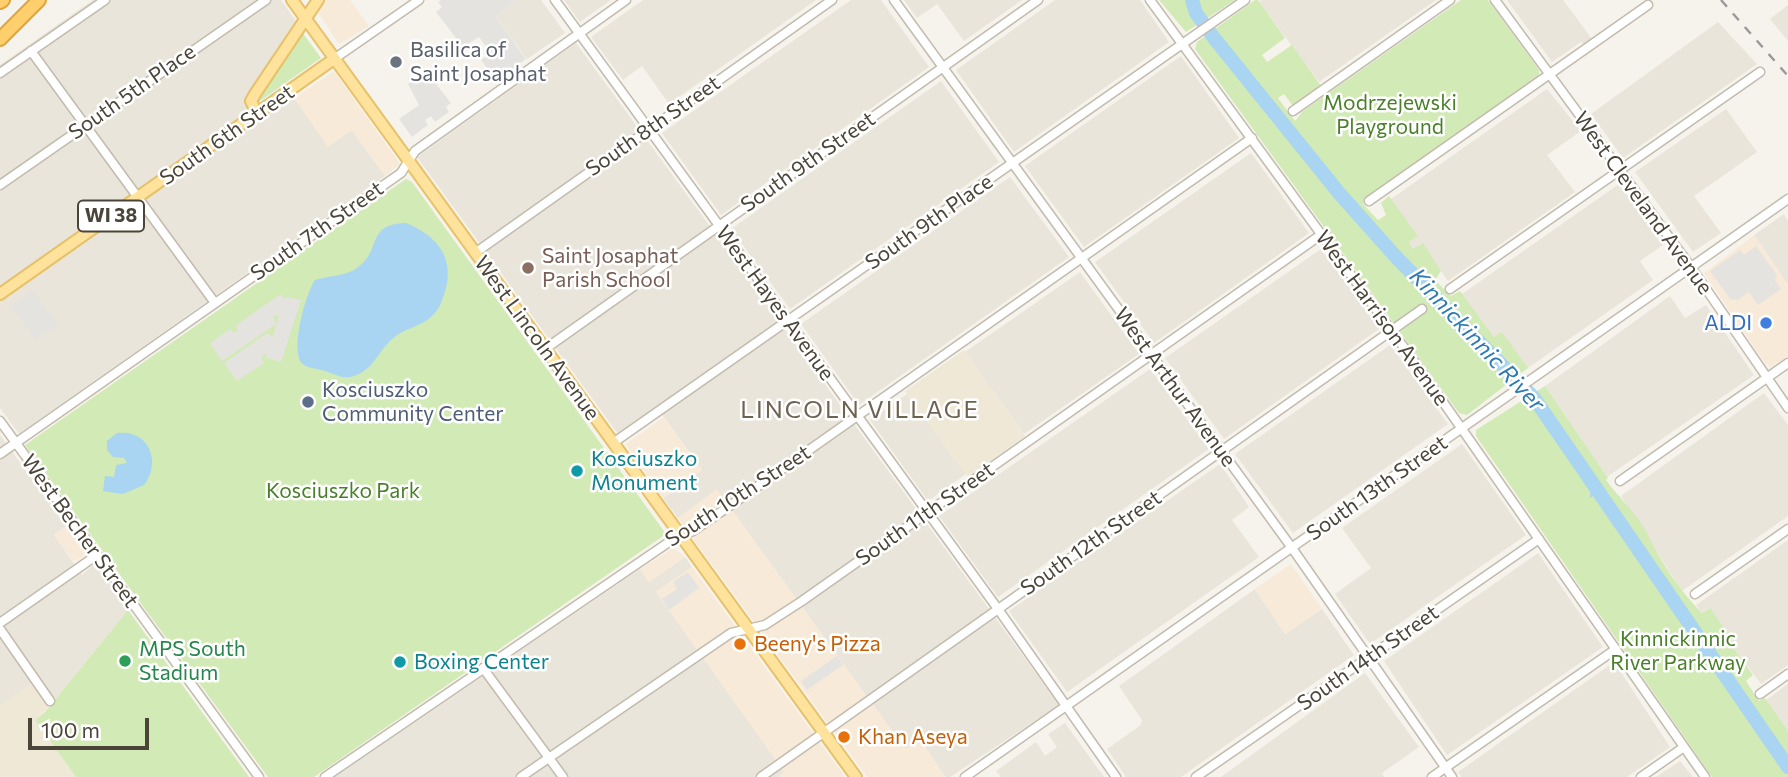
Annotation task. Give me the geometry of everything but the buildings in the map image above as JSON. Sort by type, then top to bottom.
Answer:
[{"type":"highway","points":[[0,29],[39,0]]},
{"type":"highway","points":[[0,39],[39,0]]},
{"type":"main road","name":"West Lincoln Avenue","points":[[292,0],[856,777]]},
{"type":"main road","points":[[257,114],[251,102],[255,94],[318,0]]},
{"type":"main road","name":"South 6th Street","points":[[0,294],[334,59]]},
{"type":"street","points":[[0,73],[105,0]]},
{"type":"street","name":"South 5th Place","points":[[0,185],[266,0]]},
{"type":"street","name":"South 6th Street","points":[[334,59],[419,0]]},
{"type":"street","name":"West Hayes Avenue","points":[[555,0],[998,609],[1116,777]]},
{"type":"street","name":"South 7th Street","points":[[0,454],[401,173],[415,151],[626,0]]},
{"type":"street","name":"South 8th Street","points":[[475,253],[832,0]]},
{"type":"street","name":"West Arthur Avenue","points":[[894,0],[1292,548],[1452,777]]},
{"type":"street","name":"South 9th Street","points":[[545,349],[1038,0]]},
{"type":"street","name":"West Harrison Avenue","points":[[1150,0],[1392,330],[1705,777]]},
{"type":"street","name":"South 9th Place","points":[[613,443],[1245,0]]},
{"type":"street","points":[[1293,111],[1450,0]]},
{"type":"street","name":"West Cleveland Avenue","points":[[1496,0],[1691,267],[1788,408]]},
{"type":"street","points":[[1369,201],[1648,5]]},
{"type":"street","points":[[31,51],[215,303]]},
{"type":"street","points":[[1450,289],[1760,72]]},
{"type":"street","name":"South 10th Street","points":[[325,777],[680,536],[693,531],[1252,138]]},
{"type":"street","name":"South 13th Street","points":[[965,777],[1788,199]]},
{"type":"street","name":"South 11th Street","points":[[521,777],[731,633],[765,625],[802,601],[1322,234]]},
{"type":"street","name":"South 12th Street","points":[[761,777],[1422,309]]},
{"type":"street","points":[[1620,481],[1788,363]]},
{"type":"street","name":"West Becher Street","points":[[0,421],[259,777]]},
{"type":"street","points":[[1695,594],[1788,529]]},
{"type":"street","name":"South 14th Street","points":[[1196,777],[1539,539]]},
{"type":"street","points":[[0,623],[97,555]]},
{"type":"street","points":[[0,629],[50,701]]},
{"type":"street","points":[[1432,777],[1616,649]]},
{"type":"street","points":[[483,668],[563,777]]},
{"type":"street","points":[[1760,694],[1788,674]]},
{"type":"street","points":[[1641,777],[1684,747]]},
{"type":"shaded area","points":[[93,0],[281,0],[304,32],[258,103],[285,84],[328,146],[352,130],[385,176],[19,434],[0,408],[0,65]]},
{"type":"shaded area","points":[[324,0],[350,0],[369,26],[339,44],[319,14]]},
{"type":"shaded area","points":[[517,0],[541,0],[565,33],[527,59],[495,16]]},
{"type":"shaded area","points":[[517,0],[495,16],[526,59],[496,80],[481,60],[491,53],[479,37],[463,47],[436,12],[442,7],[438,2]]},
{"type":"shaded area","points":[[564,0],[611,0],[580,22]]},
{"type":"shaded area","points":[[643,0],[816,0],[669,104],[642,66],[623,80],[591,37]]},
{"type":"shaded area","points":[[851,0],[881,0],[929,67],[721,215],[662,133]]},
{"type":"shaded area","points":[[904,0],[1022,0],[964,41],[937,4],[917,18]]},
{"type":"shaded area","points":[[1055,0],[1140,0],[1169,42],[1014,152],[956,70]]},
{"type":"shaded area","points":[[1436,0],[1319,82],[1259,2]]},
{"type":"shaded area","points":[[1507,0],[1563,0],[1592,39],[1584,45],[1581,42],[1552,62]]},
{"type":"shaded area","points":[[1788,5],[1788,41],[1770,19]]},
{"type":"shaded area","points":[[1718,22],[1757,64],[1623,158],[1591,114]]},
{"type":"shaded area","points":[[576,43],[1059,705],[950,777],[945,777],[920,739],[905,749],[717,490],[678,518],[663,498],[702,470],[664,417],[657,408],[618,434],[417,157]]},
{"type":"shaded area","points":[[1181,56],[1239,138],[1084,247],[1025,166]]},
{"type":"shaded area","points":[[334,71],[400,164],[385,176],[352,130],[328,147],[294,98]]},
{"type":"shaded area","points":[[426,71],[451,103],[446,107],[449,112],[435,122],[431,116],[425,120],[428,125],[412,137],[399,119],[419,105],[408,84]]},
{"type":"shaded area","points":[[941,81],[999,162],[790,309],[731,229]]},
{"type":"shaded area","points":[[1547,89],[1581,131],[1547,155],[1575,192],[1448,281],[1422,244],[1414,250],[1409,242],[1417,236],[1391,199]]},
{"type":"shaded area","points":[[1726,109],[1757,152],[1694,196],[1721,233],[1693,252],[1635,172]]},
{"type":"shaded area","points":[[1251,153],[1309,233],[1154,343],[1095,262]]},
{"type":"shaded area","points":[[1010,177],[1069,257],[859,405],[801,324]]},
{"type":"shaded area","points":[[1619,184],[1663,245],[1640,261],[1653,280],[1528,368],[1502,333],[1494,338],[1462,294]]},
{"type":"shaded area","points":[[1784,214],[1788,221],[1788,285],[1754,235]]},
{"type":"shaded area","points":[[1754,235],[1788,285],[1788,356],[1771,367],[1765,363],[1704,273]]},
{"type":"shaded area","points":[[1756,246],[1777,275],[1775,281],[1781,289],[1758,305],[1749,292],[1738,300],[1730,299],[1710,271],[1740,250],[1744,255]]},
{"type":"shaded area","points":[[1321,249],[1379,329],[1224,439],[1165,358]]},
{"type":"shaded area","points":[[1080,272],[1139,354],[1024,434],[965,352]]},
{"type":"shaded area","points":[[32,290],[59,325],[35,339],[11,306]]},
{"type":"shaded area","points":[[281,294],[284,299],[286,297],[301,300],[281,362],[267,358],[266,353],[261,357],[264,363],[237,381],[224,363],[267,333],[273,337],[279,314],[273,317],[276,324],[222,361],[210,343],[230,329],[234,333],[238,331],[236,325]]},
{"type":"shaded area","points":[[1670,296],[1685,318],[1706,305],[1754,375],[1607,477],[1545,386]]},
{"type":"shaded area","points":[[1390,345],[1448,424],[1293,533],[1235,454]]},
{"type":"shaded area","points":[[964,350],[1025,436],[968,477],[905,391]]},
{"type":"shaded area","points":[[1150,369],[1209,449],[998,597],[939,516]]},
{"type":"shaded area","points":[[1764,393],[1788,425],[1788,516],[1682,591],[1621,496]]},
{"type":"shaded area","points":[[907,394],[966,474],[928,501],[870,420]]},
{"type":"shaded area","points":[[664,417],[702,470],[663,498],[626,444]]},
{"type":"shaded area","points":[[0,435],[66,526],[54,535],[82,575],[93,565],[99,567],[128,610],[48,708],[31,684],[0,706]]},
{"type":"shaded area","points":[[1462,444],[1526,535],[1370,644],[1335,594],[1371,568],[1342,528]]},
{"type":"shaded area","points":[[1220,464],[1249,507],[1232,520],[1259,557],[1067,692],[1009,611]]},
{"type":"shaded area","points":[[717,489],[905,749],[920,739],[945,777],[867,777],[678,518]]},
{"type":"shaded area","points":[[66,526],[87,551],[82,558],[73,561],[54,535]]},
{"type":"shaded area","points":[[1788,540],[1788,665],[1761,684],[1733,647],[1728,650],[1724,643],[1731,638],[1709,608],[1702,613],[1696,605]]},
{"type":"shaded area","points":[[674,548],[685,557],[649,582],[640,569]]},
{"type":"shaded area","points":[[1538,553],[1603,647],[1447,755],[1384,661]]},
{"type":"shaded area","points":[[685,557],[692,567],[656,592],[785,772],[778,777],[335,777],[640,569],[649,582]]},
{"type":"shaded area","points":[[1291,564],[1322,609],[1285,634],[1255,589]]},
{"type":"shaded area","points":[[692,567],[845,777],[778,777],[784,772],[656,592]]},
{"type":"shaded area","points":[[688,572],[699,588],[669,610],[662,599],[677,589],[673,582]]},
{"type":"shaded area","points":[[1255,589],[1285,634],[1322,609],[1354,655],[1181,777],[1126,777],[1107,749],[1141,725],[1142,720],[1119,686]]},
{"type":"shaded area","points":[[837,656],[843,665],[807,690],[801,681]]},
{"type":"shaded area","points":[[1614,662],[1670,747],[1627,777],[1462,777],[1458,772]]},
{"type":"shaded area","points":[[1365,673],[1419,747],[1382,773],[1384,777],[1221,777]]},
{"type":"shaded area","points":[[31,684],[48,708],[35,720],[76,777],[0,777],[0,706]]},
{"type":"shaded area","points":[[1788,684],[1788,731],[1766,700]]},
{"type":"shaded area","points":[[1065,723],[1104,777],[1001,777],[996,771],[1036,742],[1045,756],[1057,747],[1048,734]]},
{"type":"shaded area","points":[[1680,761],[1693,777],[1656,777]]},
{"type":"green space","points":[[1159,0],[1235,0],[1186,32]]},
{"type":"green space","name":"Modrzejewski Playground","points":[[1258,0],[1285,38],[1262,55],[1267,62],[1292,45],[1321,86],[1293,106],[1284,94],[1278,98],[1295,121],[1303,111],[1461,0],[1488,0],[1539,70],[1539,76],[1367,198],[1363,204],[1378,220],[1386,215],[1381,203],[1389,196],[1418,236],[1409,242],[1413,249],[1423,243],[1441,271],[1435,280],[1451,296],[1460,291],[1494,337],[1502,332],[1528,368],[1467,415],[1459,413],[1195,49],[1197,42]]},
{"type":"green space","points":[[302,32],[321,58],[257,103],[256,100]]},
{"type":"green space","name":"Kosciuszko Park","points":[[406,179],[412,182],[666,534],[314,777],[268,777],[25,445]]},
{"type":"green space","name":"Kinnickinnic River Parkway","points":[[1545,386],[1608,478],[1606,480],[1644,527],[1679,586],[1702,613],[1710,608],[1731,638],[1724,644],[1728,649],[1733,647],[1753,675],[1746,681],[1759,701],[1765,698],[1788,731],[1788,777],[1712,777],[1476,436],[1476,430]]},
{"type":"green space","name":"MPS South Stadium","points":[[128,610],[249,777],[76,777],[35,720],[45,712]]},
{"type":"water","points":[[406,223],[434,240],[445,256],[448,276],[444,296],[437,310],[428,320],[396,336],[371,365],[354,376],[343,377],[304,365],[300,359],[298,337],[303,310],[315,280],[353,271],[370,254],[379,233],[393,224]]},
{"type":"water","points":[[117,433],[137,436],[149,449],[152,457],[152,467],[144,485],[123,494],[103,491],[105,476],[114,477],[116,465],[127,463],[124,458],[113,457],[107,450],[107,441]]},
{"type":"waterway","name":"Kinnickinnic River","points":[[1192,0],[1196,13],[1214,38],[1339,193],[1396,257],[1534,398],[1788,767]]},
{"type":"waterway","name":"Kinnickinnic River","points":[[1591,496],[1594,484]]},
{"type":"railway","points":[[1721,0],[1788,76]]},
{"type":"place","name":"Basilica of Saint Josaphat","points":[[396,62]]},
{"type":"place","name":"Saint Josaphat Parish School","points":[[528,268]]},
{"type":"place","name":"ALDI","points":[[1766,323]]},
{"type":"place","name":"Kosciuszko Community Center","points":[[308,402]]},
{"type":"place","name":"Kosciuszko Monument","points":[[577,471]]},
{"type":"place","name":"Beeny's Pizza","points":[[740,644]]},
{"type":"place","name":"MPS South Stadium","points":[[125,661]]},
{"type":"place","name":"Boxing Center","points":[[400,662]]},
{"type":"place","name":"Khan Aseya","points":[[844,737]]},
{"type":"district","name":"LINCOLN VILLAGE","points":[[860,410]]}]
